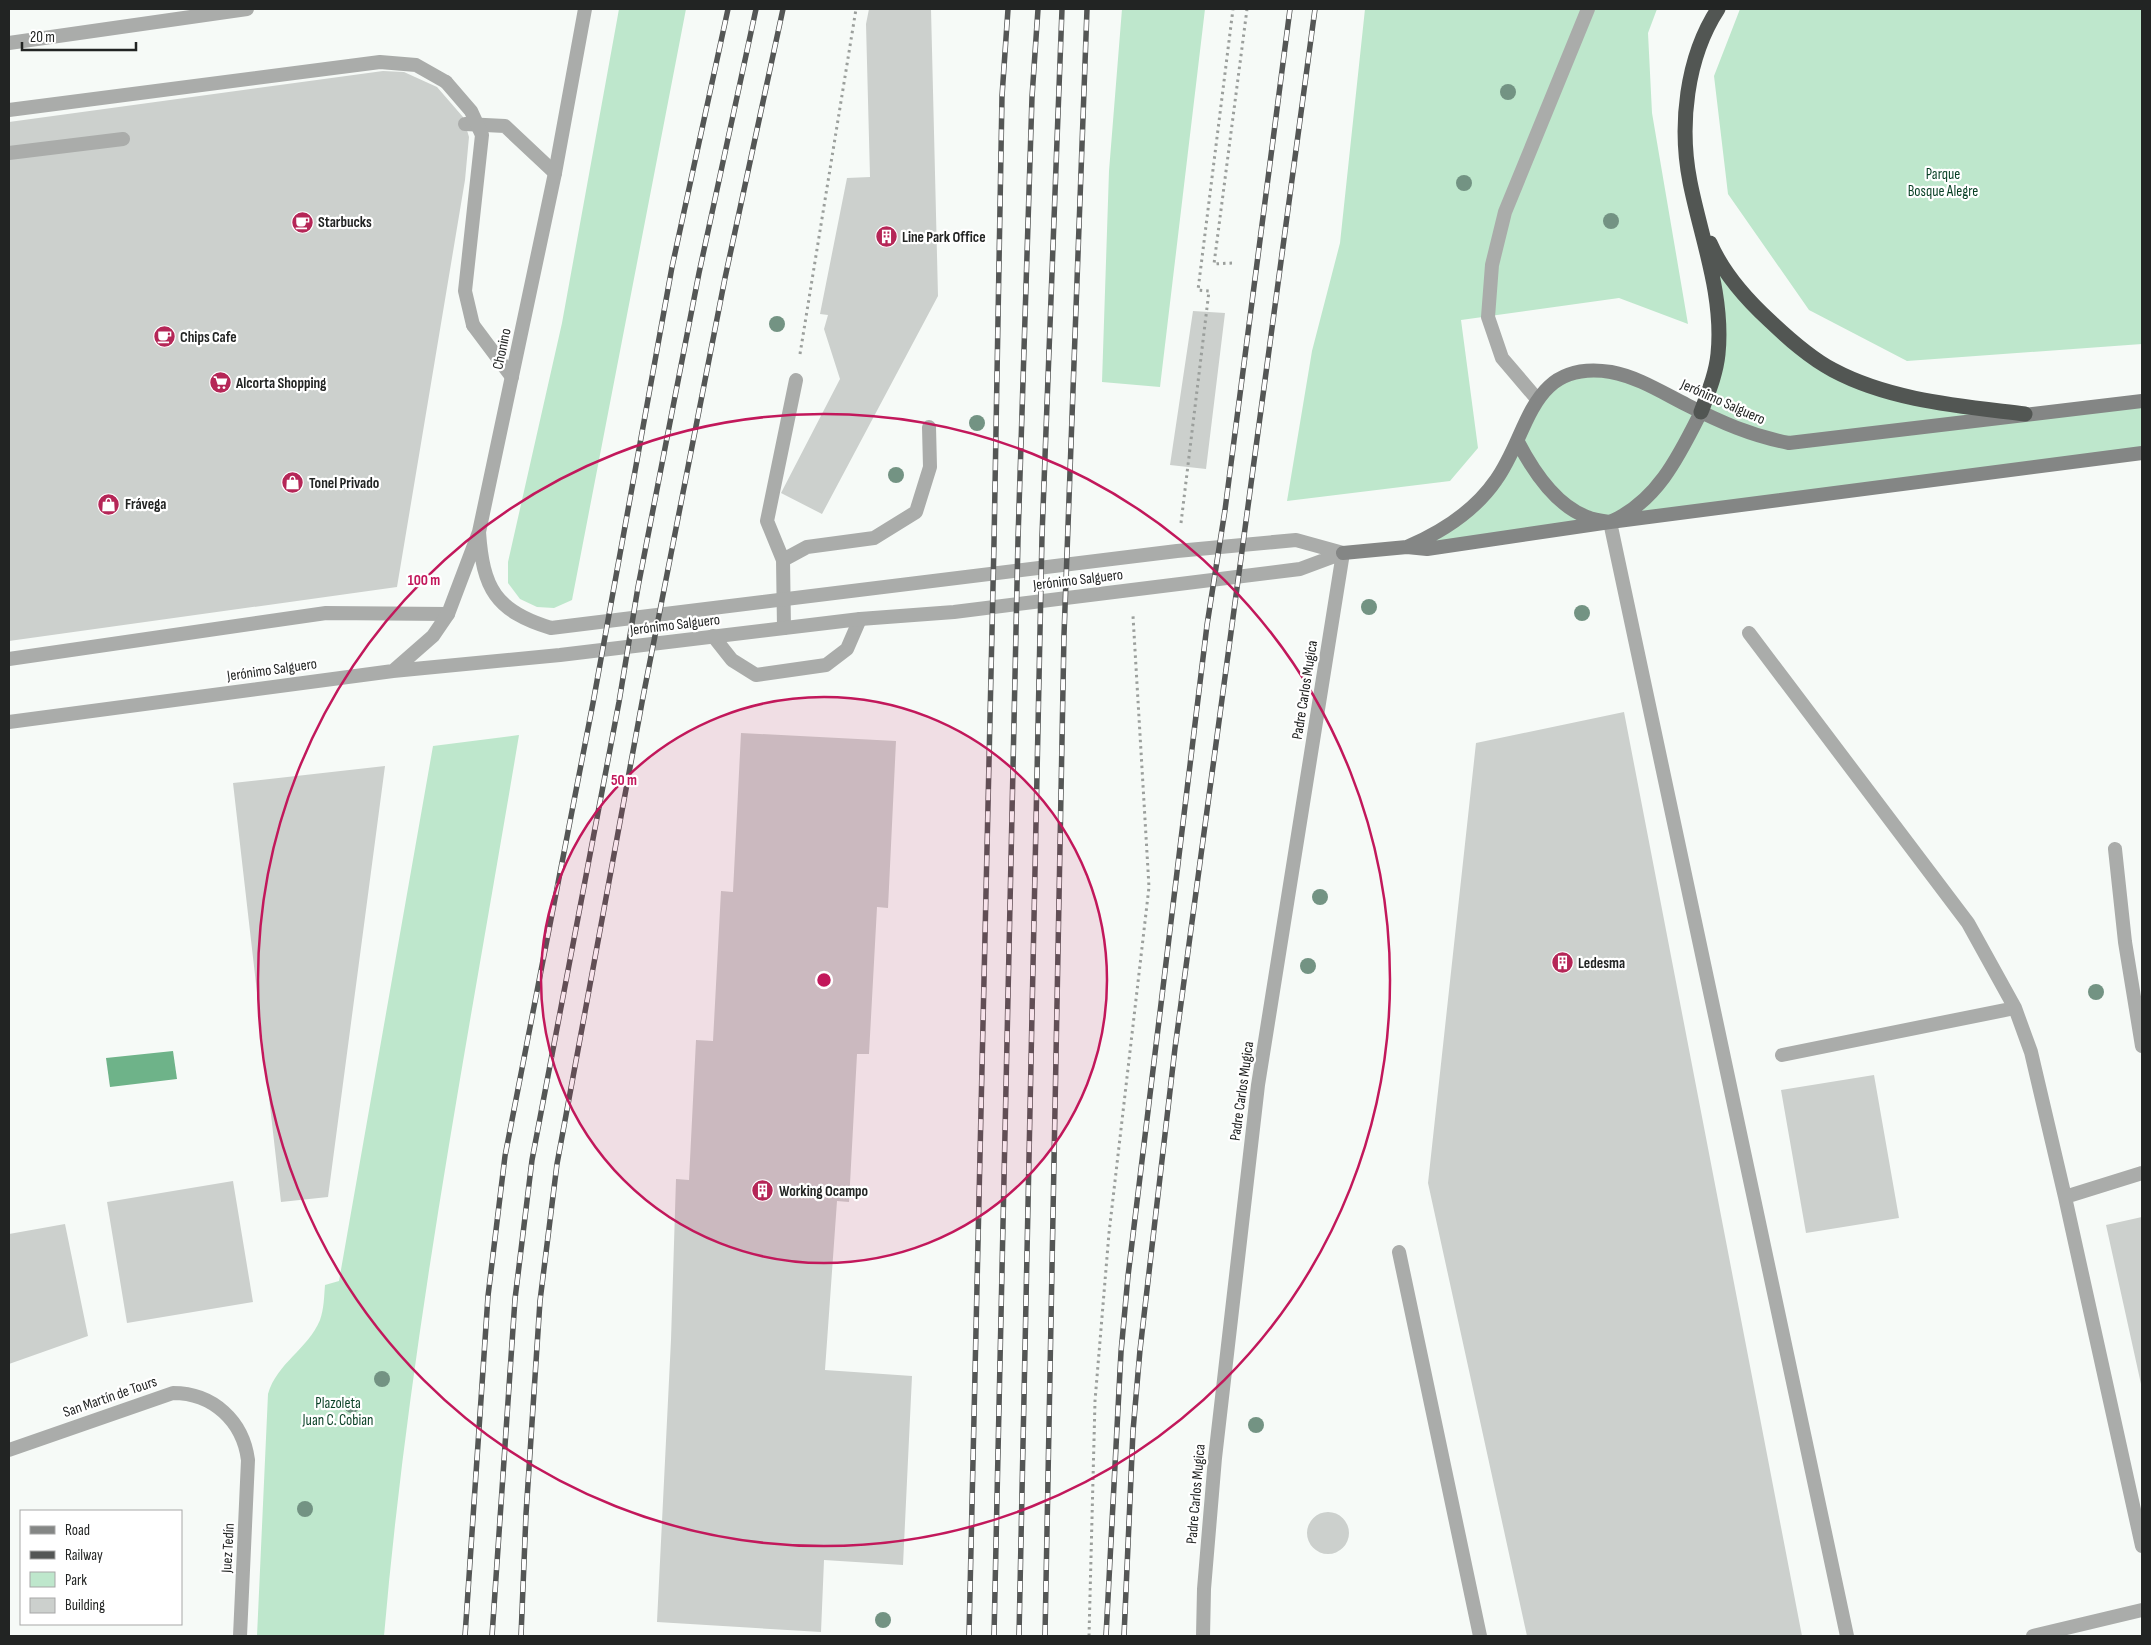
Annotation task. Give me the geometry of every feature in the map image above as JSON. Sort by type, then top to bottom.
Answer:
[{"type":"highway","points":[[1701,412],[1714,374],[1719,337],[1712,275],[1687,161],[1686,111],[1693,67],[1718,9]]},
{"type":"highway","points":[[1699,219],[1714,252],[1732,281],[1790,340],[1832,370],[1886,392],[1956,405],[2025,414]]},
{"type":"main road","name":"Jerónimo Salguero","points":[[1407,547],[1431,537],[1452,524],[1477,503],[1496,481],[1512,455],[1518,442],[1520,429],[1537,399],[1564,378],[1578,373],[1596,370],[1635,379],[1748,433],[1789,443],[2142,401]]},
{"type":"main road","points":[[1518,442],[1530,465],[1556,495],[1587,517],[1610,522],[1639,504],[1658,486],[1677,458],[1701,412]]},
{"type":"main road","name":"Jerónimo Salguero","points":[[1343,554],[1407,547],[1427,549],[1610,522],[2142,453]]},
{"type":"street","points":[[9,43],[247,9]]},
{"type":"street","name":"Chonino","points":[[393,671],[433,636],[448,614],[479,532],[555,172],[585,9]]},
{"type":"street","points":[[1537,399],[1502,358],[1488,316],[1491,273],[1505,212],[1588,9]]},
{"type":"street","points":[[9,110],[380,62],[416,65],[446,82],[471,111],[482,135],[465,291],[473,325],[512,377]]},
{"type":"street","points":[[465,124],[505,126],[555,172]]},
{"type":"street","points":[[9,154],[123,139]]},
{"type":"street","points":[[784,628],[783,560],[768,521],[796,380]]},
{"type":"street","points":[[783,560],[807,547],[874,538],[916,512],[930,467],[929,427]]},
{"type":"street","points":[[1610,522],[1847,1636]]},
{"type":"street","name":"Jerónimo Salguero","points":[[479,532],[482,565],[490,587],[506,607],[526,621],[551,628],[1177,551],[1296,540],[1343,554]]},
{"type":"street","name":"Jerónimo Salguero","points":[[9,722],[393,671],[560,655],[860,619],[954,612],[1300,569],[1343,554]]},
{"type":"street","name":"Padre Carlos Mugica","points":[[1203,1636],[1204,1588],[1215,1458],[1258,1085],[1343,554]]},
{"type":"street","points":[[9,659],[317,614],[352,612],[448,614]]},
{"type":"street","points":[[713,636],[732,660],[756,675],[826,665],[848,649],[860,619]]},
{"type":"street","points":[[1749,633],[1968,923],[2015,1008],[2031,1052],[2142,1546]]},
{"type":"street","points":[[2115,849],[2125,942],[2142,1046]]},
{"type":"street","points":[[1782,1056],[2015,1008]]},
{"type":"street","points":[[2065,1197],[2142,1172]]},
{"type":"street","points":[[1399,1252],[1480,1636]]},
{"type":"street","name":"San Martín de Tours","points":[[9,1450],[161,1396],[185,1393],[209,1401],[230,1418],[243,1439],[248,1460]]},
{"type":"street","name":"Juez Tedín","points":[[240,1636],[248,1460]]},
{"type":"street","points":[[2033,1636],[2142,1610]]},
{"type":"path","points":[[796,380],[856,9]]},
{"type":"path","points":[[1177,551],[1209,290],[1198,290],[1233,9]]},
{"type":"path","points":[[1232,263],[1214,264],[1247,9]]},
{"type":"path","points":[[1089,1636],[1095,1400],[1109,1233],[1149,887],[1131,590]]},
{"type":"green space","points":[[619,9],[686,9],[572,600],[554,608],[537,607],[520,599],[508,583],[508,562],[562,323]]},
{"type":"green space","points":[[1122,9],[1205,9],[1160,387],[1102,382],[1109,171]]},
{"type":"green space","points":[[1365,9],[1657,9],[1648,33],[1652,113],[1688,324],[1619,298],[1461,320],[1478,448],[1450,481],[1287,501],[1312,351],[1340,243]]},
{"type":"green space","name":"Parque Bosque Alegre","points":[[1740,9],[2142,9],[2142,344],[1907,361],[1809,310],[1728,194],[1714,76]]},
{"type":"green space","points":[[1699,219],[1749,300],[1855,380],[2025,414],[2142,401],[2142,453],[1427,549],[1431,537],[1477,503],[1550,386],[1596,370],[1700,412],[1718,355]]},
{"type":"green space","name":"Plazoleta Juan C. Cobian","points":[[519,735],[442,1185],[425,1297],[395,1523],[384,1636],[257,1636],[268,1394],[278,1373],[315,1330],[320,1320],[324,1303],[325,1285],[339,1281],[433,746]]},
{"type":"shaded area","points":[[173,1051],[177,1079],[110,1087],[106,1058]]},
{"type":"building","name":"Line Park Office","points":[[869,9],[931,9],[938,296],[822,514],[781,493],[840,379],[824,329],[828,315],[820,314],[847,178],[870,177],[866,24]]},
{"type":"building","name":"Alcorta Shopping","points":[[383,71],[404,72],[437,87],[463,117],[469,137],[465,180],[397,587],[9,641],[9,122]]},
{"type":"building","points":[[1193,311],[1225,313],[1206,469],[1170,465]]},
{"type":"building","name":"Ledesma","points":[[1624,712],[1802,1636],[1527,1636],[1428,1183],[1476,743]]},
{"type":"building","name":"Working Ocampo","points":[[741,733],[896,741],[888,908],[877,907],[869,1054],[857,1054],[849,1202],[837,1201],[825,1370],[912,1376],[903,1565],[824,1560],[821,1632],[657,1622],[671,1340],[676,1179],[689,1180],[696,1040],[713,1041],[721,891],[733,892]]},
{"type":"building","points":[[385,766],[328,1197],[281,1202],[233,783]]},
{"type":"building","points":[[1874,1075],[1899,1218],[1806,1233],[1781,1090]]},
{"type":"building","points":[[233,1181],[253,1302],[127,1323],[107,1202]]},
{"type":"building","points":[[2142,1217],[2142,1384],[2141,1384],[2106,1225]]},
{"type":"building","points":[[65,1224],[88,1336],[9,1364],[9,1234]]},
{"type":"building","points":[[1328,1512],[1343,1518],[1349,1533],[1343,1548],[1328,1554],[1313,1548],[1307,1533],[1313,1518]]},
{"type":"railway","points":[[465,1636],[488,1296],[505,1156],[593,703],[672,267],[728,9]]},
{"type":"railway","points":[[492,1636],[515,1299],[532,1160],[619,702],[638,587],[699,273],[756,9]]},
{"type":"railway","points":[[521,1636],[526,1514],[540,1301],[557,1164],[643,697],[725,278],[783,9]]},
{"type":"railway","points":[[969,1636],[994,543],[1002,96],[1008,9]]},
{"type":"railway","points":[[994,1636],[1018,539],[1032,97],[1038,9]]},
{"type":"railway","points":[[1019,1636],[1042,536],[1062,9]]},
{"type":"railway","points":[[1045,1636],[1064,635],[1087,9]]},
{"type":"railway","points":[[1106,1636],[1121,1352],[1128,1276],[1207,625],[1225,510],[1290,9]]},
{"type":"railway","points":[[1124,1636],[1133,1431],[1140,1350],[1175,1048],[1315,9]]},
{"type":"place","name":"Starbucks","points":[[302,222]]},
{"type":"place","name":"Line Park Office","points":[[886,237]]},
{"type":"place","name":"Chips Cafe","points":[[164,337]]},
{"type":"place","name":"Alcorta Shopping","points":[[220,383]]},
{"type":"place","name":"Tonel Privado","points":[[293,483]]},
{"type":"place","name":"Frávega","points":[[109,504]]},
{"type":"place","name":"Ledesma","points":[[1562,963]]},
{"type":"place","name":"Working Ocampo","points":[[763,1191]]}]
